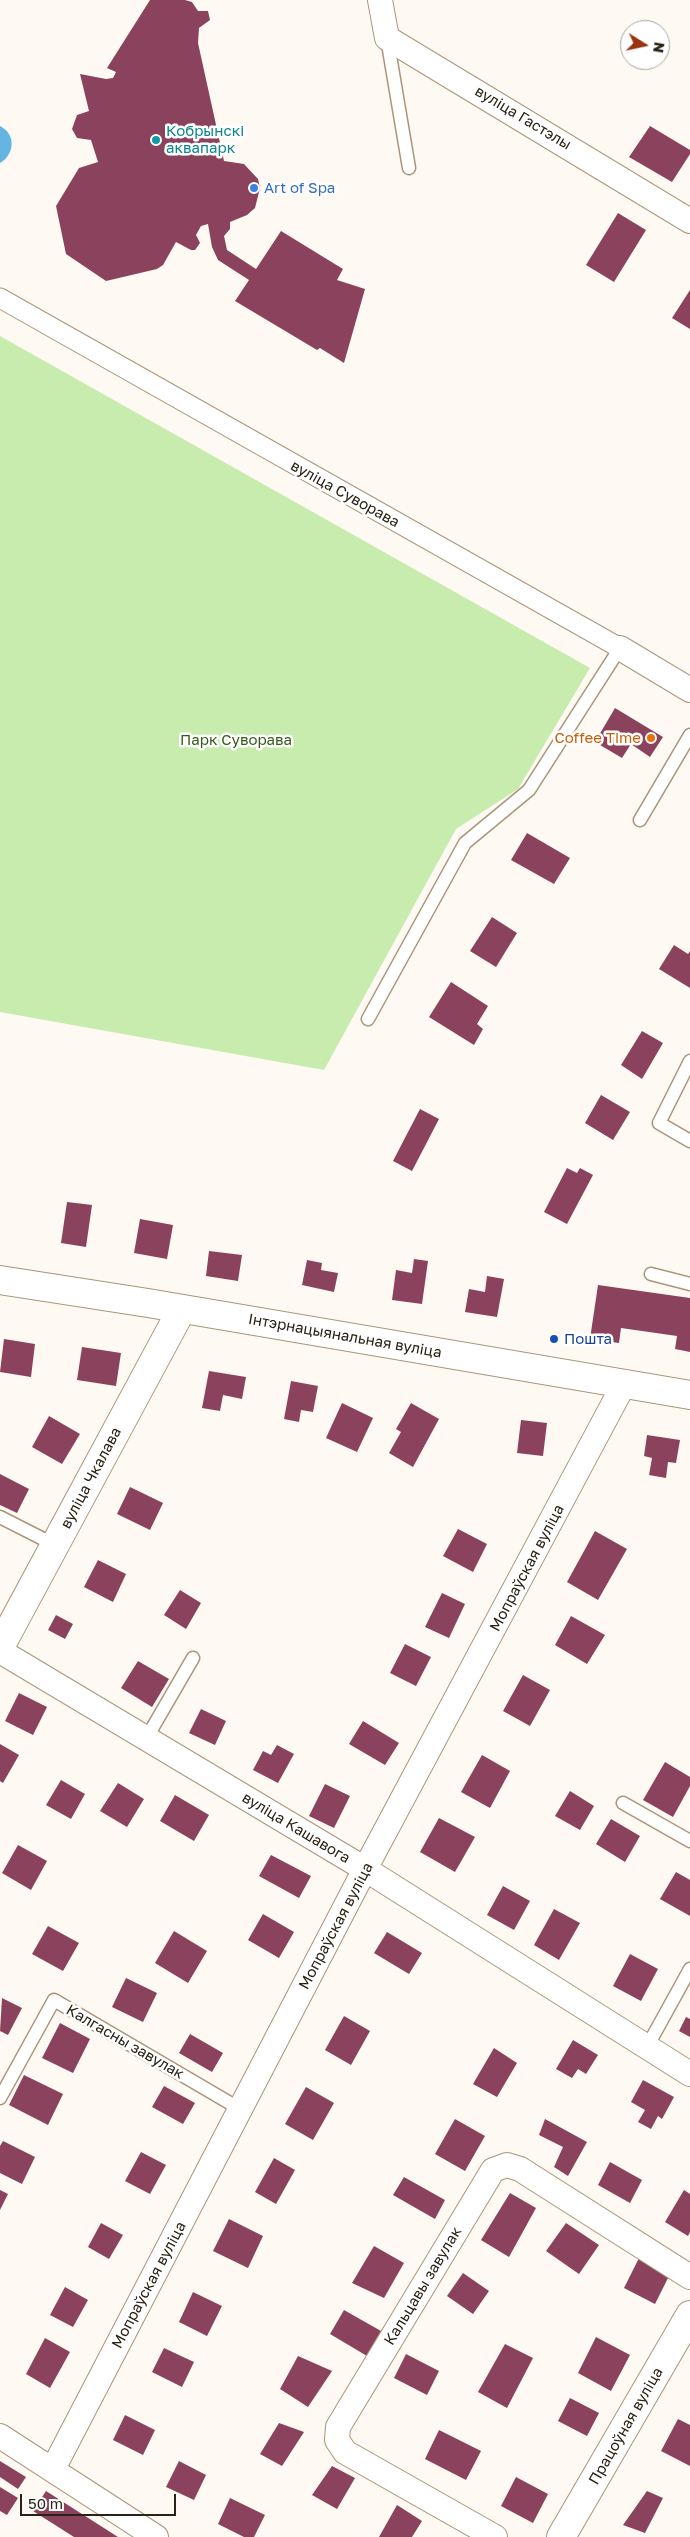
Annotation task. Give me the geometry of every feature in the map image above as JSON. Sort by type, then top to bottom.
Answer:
[{"type":"main road","name":"Інтэрнацыянальная вуліца","points":[[0,1280],[182,1308],[690,1395]]},
{"type":"main road","name":"вуліца Чкалава","points":[[0,1649],[182,1308]]},
{"type":"main road","name":"Працоўная вуліца","points":[[561,2537],[690,2315]]},
{"type":"street","points":[[380,0],[387,38]]},
{"type":"street","name":"вуліца Гастэлы","points":[[387,38],[690,221]]},
{"type":"street","name":"вуліца Суворава","points":[[0,298],[620,648],[690,690]]},
{"type":"street","name":"Мопраўская вуліца","points":[[52,2469],[365,1869],[624,1384]]},
{"type":"street","name":"вуліца Кашавога","points":[[0,1649],[146,1739],[365,1869],[690,2074]]},
{"type":"street","name":"Кальцавы завулак","points":[[495,2537],[345,2452],[337,2440],[338,2427],[493,2170],[507,2165],[520,2169],[690,2277]]},
{"type":"street","points":[[0,2436],[156,2537]]},
{"type":"lane","points":[[387,38],[409,168]]},
{"type":"lane","points":[[368,1019],[465,843],[529,790],[620,648]]},
{"type":"lane","points":[[640,820],[690,735]]},
{"type":"lane","points":[[690,1060],[659,1123],[690,1141]]},
{"type":"lane","points":[[651,1274],[690,1284]]},
{"type":"lane","points":[[0,1517],[55,1545]]},
{"type":"lane","points":[[146,1739],[193,1658]]},
{"type":"lane","points":[[623,1803],[690,1841]]},
{"type":"lane","points":[[647,2047],[690,1969]]},
{"type":"lane","name":"Калгасны завулак","points":[[0,2098],[54,2000],[240,2109]]},
{"type":"green space","name":"Парк Суворава","points":[[0,336],[590,668],[518,789],[456,829],[324,1070],[0,1012]]},
{"type":"water","points":[[0,126],[9,134],[12,144],[9,155],[0,163]]},
{"type":"building","name":"Кобрынскі аквапарк","points":[[150,0],[185,0],[192,2],[198,11],[208,11],[210,20],[199,28],[198,43],[224,161],[244,164],[258,179],[260,188],[255,208],[247,215],[230,222],[230,229],[224,236],[227,250],[256,269],[281,231],[343,269],[337,280],[365,289],[344,363],[320,348],[317,350],[235,301],[249,280],[218,260],[212,247],[208,224],[201,226],[196,235],[200,243],[195,250],[191,250],[176,242],[163,265],[157,269],[106,281],[66,254],[56,206],[79,168],[98,162],[91,140],[77,138],[72,129],[77,115],[89,111],[80,74],[106,79],[113,78],[116,72],[107,68]]},
{"type":"building","points":[[650,126],[690,150],[690,154],[672,182],[629,157]]},
{"type":"building","points":[[618,213],[646,230],[614,282],[586,265]]},
{"type":"building","points":[[690,290],[690,329],[672,318]]},
{"type":"building","points":[[615,708],[663,737],[650,757],[631,744],[622,758],[595,742]]},
{"type":"building","points":[[527,833],[570,858],[554,884],[511,860]]},
{"type":"building","points":[[492,917],[517,933],[496,967],[470,951]]},
{"type":"building","points":[[674,945],[688,954],[690,951],[690,988],[659,969]]},
{"type":"building","points":[[451,982],[488,1006],[477,1024],[483,1029],[474,1045],[429,1017]]},
{"type":"building","points":[[642,1031],[663,1043],[642,1079],[621,1065]]},
{"type":"building","points":[[601,1095],[630,1112],[613,1140],[585,1123]]},
{"type":"building","points":[[420,1109],[439,1119],[412,1171],[393,1161]]},
{"type":"building","points":[[567,1168],[577,1173],[580,1168],[593,1175],[567,1224],[544,1212]]},
{"type":"building","points":[[67,1202],[92,1205],[86,1247],[61,1243]]},
{"type":"building","points":[[140,1219],[173,1225],[167,1259],[134,1253]]},
{"type":"building","points":[[209,1251],[242,1255],[238,1281],[206,1276]]},
{"type":"building","points":[[414,1259],[428,1261],[422,1304],[392,1300],[396,1270],[412,1273]]},
{"type":"building","points":[[307,1260],[322,1263],[321,1270],[338,1273],[334,1292],[302,1285]]},
{"type":"building","points":[[487,1276],[504,1279],[497,1317],[465,1312],[469,1289],[485,1292]]},
{"type":"building","points":[[598,1285],[690,1298],[690,1352],[675,1349],[677,1336],[621,1328],[619,1343],[590,1339]]},
{"type":"building","points":[[4,1339],[35,1344],[31,1377],[0,1372]]},
{"type":"building","points":[[82,1347],[121,1353],[116,1386],[77,1380]]},
{"type":"building","points":[[209,1371],[246,1377],[242,1399],[223,1395],[220,1411],[202,1408]]},
{"type":"building","points":[[291,1381],[318,1386],[313,1412],[301,1410],[299,1422],[284,1419]]},
{"type":"building","points":[[342,1403],[373,1418],[357,1452],[326,1438]]},
{"type":"building","points":[[411,1403],[439,1419],[413,1467],[389,1453],[401,1432],[396,1429]]},
{"type":"building","points":[[49,1416],[80,1434],[62,1464],[32,1447]]},
{"type":"building","points":[[521,1420],[547,1423],[543,1456],[517,1453]]},
{"type":"building","points":[[647,1435],[680,1440],[676,1463],[668,1462],[666,1478],[649,1475],[652,1458],[644,1456]]},
{"type":"building","points":[[0,1474],[29,1489],[17,1513],[0,1505]]},
{"type":"building","points":[[130,1487],[163,1503],[150,1530],[117,1514]]},
{"type":"building","points":[[458,1529],[487,1544],[473,1572],[443,1556]]},
{"type":"building","points":[[595,1531],[627,1549],[598,1600],[567,1582]]},
{"type":"building","points":[[98,1560],[126,1574],[113,1602],[84,1587]]},
{"type":"building","points":[[180,1590],[201,1603],[186,1629],[164,1615]]},
{"type":"building","points":[[442,1593],[465,1604],[449,1638],[425,1627]]},
{"type":"building","points":[[56,1615],[73,1624],[65,1639],[48,1630]]},
{"type":"building","points":[[571,1616],[605,1635],[587,1664],[555,1645]]},
{"type":"building","points":[[405,1644],[431,1657],[416,1686],[390,1673]]},
{"type":"building","points":[[138,1661],[169,1679],[152,1707],[121,1688]]},
{"type":"building","points":[[523,1675],[550,1690],[530,1726],[503,1711]]},
{"type":"building","points":[[19,1693],[47,1707],[33,1735],[5,1721]]},
{"type":"building","points":[[201,1709],[226,1721],[215,1745],[189,1733]]},
{"type":"building","points":[[363,1721],[399,1743],[385,1765],[349,1744]]},
{"type":"building","points":[[0,1744],[19,1755],[3,1783],[0,1781]]},
{"type":"building","points":[[277,1745],[294,1754],[278,1783],[253,1770],[263,1751],[271,1755]]},
{"type":"building","points":[[482,1755],[510,1771],[490,1808],[461,1792]]},
{"type":"building","points":[[665,1762],[690,1777],[690,1786],[673,1817],[643,1800]]},
{"type":"building","points":[[61,1780],[85,1794],[71,1819],[46,1805]]},
{"type":"building","points":[[118,1783],[144,1799],[127,1827],[100,1811]]},
{"type":"building","points":[[325,1784],[350,1796],[334,1828],[309,1816]]},
{"type":"building","points":[[570,1791],[594,1806],[580,1830],[555,1816]]},
{"type":"building","points":[[175,1795],[209,1815],[194,1841],[160,1821]]},
{"type":"building","points":[[439,1818],[475,1837],[455,1872],[420,1852]]},
{"type":"building","points":[[611,1819],[640,1836],[625,1862],[596,1844]]},
{"type":"building","points":[[18,1845],[47,1861],[31,1890],[2,1873]]},
{"type":"building","points":[[271,1855],[311,1876],[299,1898],[259,1876]]},
{"type":"building","points":[[676,1872],[690,1880],[690,1916],[660,1899]]},
{"type":"building","points":[[503,1886],[530,1901],[514,1930],[487,1915]]},
{"type":"building","points":[[554,1909],[580,1923],[559,1960],[534,1945]]},
{"type":"building","points":[[263,1914],[294,1932],[279,1958],[248,1940]]},
{"type":"building","points":[[48,1926],[79,1943],[63,1971],[32,1954]]},
{"type":"building","points":[[174,1931],[207,1951],[188,1983],[155,1963]]},
{"type":"building","points":[[387,1932],[422,1953],[409,1974],[374,1953]]},
{"type":"building","points":[[630,1954],[658,1969],[641,2001],[613,1986]]},
{"type":"building","points":[[126,1978],[157,1993],[143,2022],[112,2007]]},
{"type":"building","points":[[2,1998],[22,2008],[8,2035],[0,2031]]},
{"type":"building","points":[[344,2016],[370,2031],[351,2065],[325,2050]]},
{"type":"building","points":[[686,2017],[690,2019],[690,2037],[679,2031]]},
{"type":"building","points":[[60,2023],[90,2039],[73,2073],[42,2058]]},
{"type":"building","points":[[190,2034],[223,2053],[212,2072],[179,2053]]},
{"type":"building","points":[[573,2040],[598,2055],[586,2074],[578,2069],[572,2078],[556,2069]]},
{"type":"building","points":[[494,2048],[517,2063],[497,2097],[473,2084]]},
{"type":"building","points":[[24,2075],[63,2094],[48,2125],[9,2105]]},
{"type":"building","points":[[643,2080],[674,2097],[662,2119],[658,2116],[651,2129],[638,2122],[645,2110],[631,2102]]},
{"type":"building","points":[[164,2086],[195,2103],[183,2124],[152,2107]]},
{"type":"building","points":[[306,2087],[334,2103],[313,2140],[285,2124]]},
{"type":"building","points":[[455,2119],[485,2136],[465,2171],[435,2154]]},
{"type":"building","points":[[545,2119],[587,2142],[568,2176],[554,2167],[563,2147],[539,2135]]},
{"type":"building","points":[[3,2141],[35,2157],[22,2184],[0,2173],[0,2146]]},
{"type":"building","points":[[141,2152],[166,2165],[150,2194],[125,2181]]},
{"type":"building","points":[[274,2158],[295,2170],[276,2204],[255,2192]]},
{"type":"building","points":[[610,2162],[642,2180],[630,2203],[598,2185]]},
{"type":"building","points":[[404,2177],[445,2200],[435,2219],[393,2195]]},
{"type":"building","points":[[0,2190],[8,2194],[0,2210]]},
{"type":"building","points":[[684,2190],[690,2194],[690,2232],[688,2236],[665,2222]]},
{"type":"building","points":[[510,2193],[536,2208],[509,2257],[481,2240]]},
{"type":"building","points":[[229,2219],[263,2236],[248,2268],[213,2251]]},
{"type":"building","points":[[101,2223],[123,2235],[109,2259],[88,2247]]},
{"type":"building","points":[[566,2223],[599,2245],[579,2274],[546,2251]]},
{"type":"building","points":[[374,2246],[404,2263],[384,2298],[352,2283]]},
{"type":"building","points":[[639,2258],[670,2274],[655,2304],[624,2288]]},
{"type":"building","points":[[463,2273],[489,2291],[473,2314],[447,2296]]},
{"type":"building","points":[[65,2287],[88,2300],[73,2327],[50,2315]]},
{"type":"building","points":[[193,2292],[222,2306],[207,2336],[179,2322]]},
{"type":"building","points":[[344,2310],[381,2331],[367,2356],[330,2334]]},
{"type":"building","points":[[596,2337],[630,2355],[611,2391],[578,2373]]},
{"type":"building","points":[[45,2338],[70,2352],[50,2388],[26,2374]]},
{"type":"building","points":[[505,2344],[533,2358],[507,2408],[478,2392]]},
{"type":"building","points":[[164,2348],[194,2362],[182,2387],[152,2372]]},
{"type":"building","points":[[406,2354],[439,2371],[427,2395],[394,2378]]},
{"type":"building","points":[[298,2356],[332,2371],[308,2407],[280,2389]]},
{"type":"building","points":[[570,2398],[599,2413],[587,2436],[558,2421]]},
{"type":"building","points":[[125,2415],[155,2430],[143,2455],[113,2440]]},
{"type":"building","points":[[678,2419],[690,2425],[690,2466],[661,2451]]},
{"type":"building","points":[[279,2423],[304,2432],[282,2466],[260,2454]]},
{"type":"building","points":[[439,2430],[481,2451],[466,2480],[425,2459]]},
{"type":"building","points":[[0,2461],[26,2477],[18,2489],[0,2477]]},
{"type":"building","points":[[179,2461],[206,2475],[194,2500],[166,2487]]},
{"type":"building","points":[[332,2466],[355,2478],[337,2509],[312,2495]]},
{"type":"building","points":[[516,2477],[548,2494],[533,2523],[501,2506]]},
{"type":"building","points":[[0,2487],[18,2498],[7,2515],[0,2511]]},
{"type":"building","points":[[46,2491],[118,2537],[74,2537],[33,2511]]},
{"type":"building","points":[[647,2491],[663,2498],[645,2533],[623,2525]]},
{"type":"building","points":[[230,2498],[265,2515],[254,2537],[244,2537],[218,2524]]},
{"type":"building","points":[[397,2505],[422,2521],[412,2537],[379,2537]]},
{"type":"place","name":"Кобрынскі аквапарк","points":[[156,140]]},
{"type":"place","name":"Art of Spa","points":[[254,188]]},
{"type":"place","name":"Coffee Time","points":[[651,738]]},
{"type":"place","name":"Пошта","points":[[554,1339]]}]
